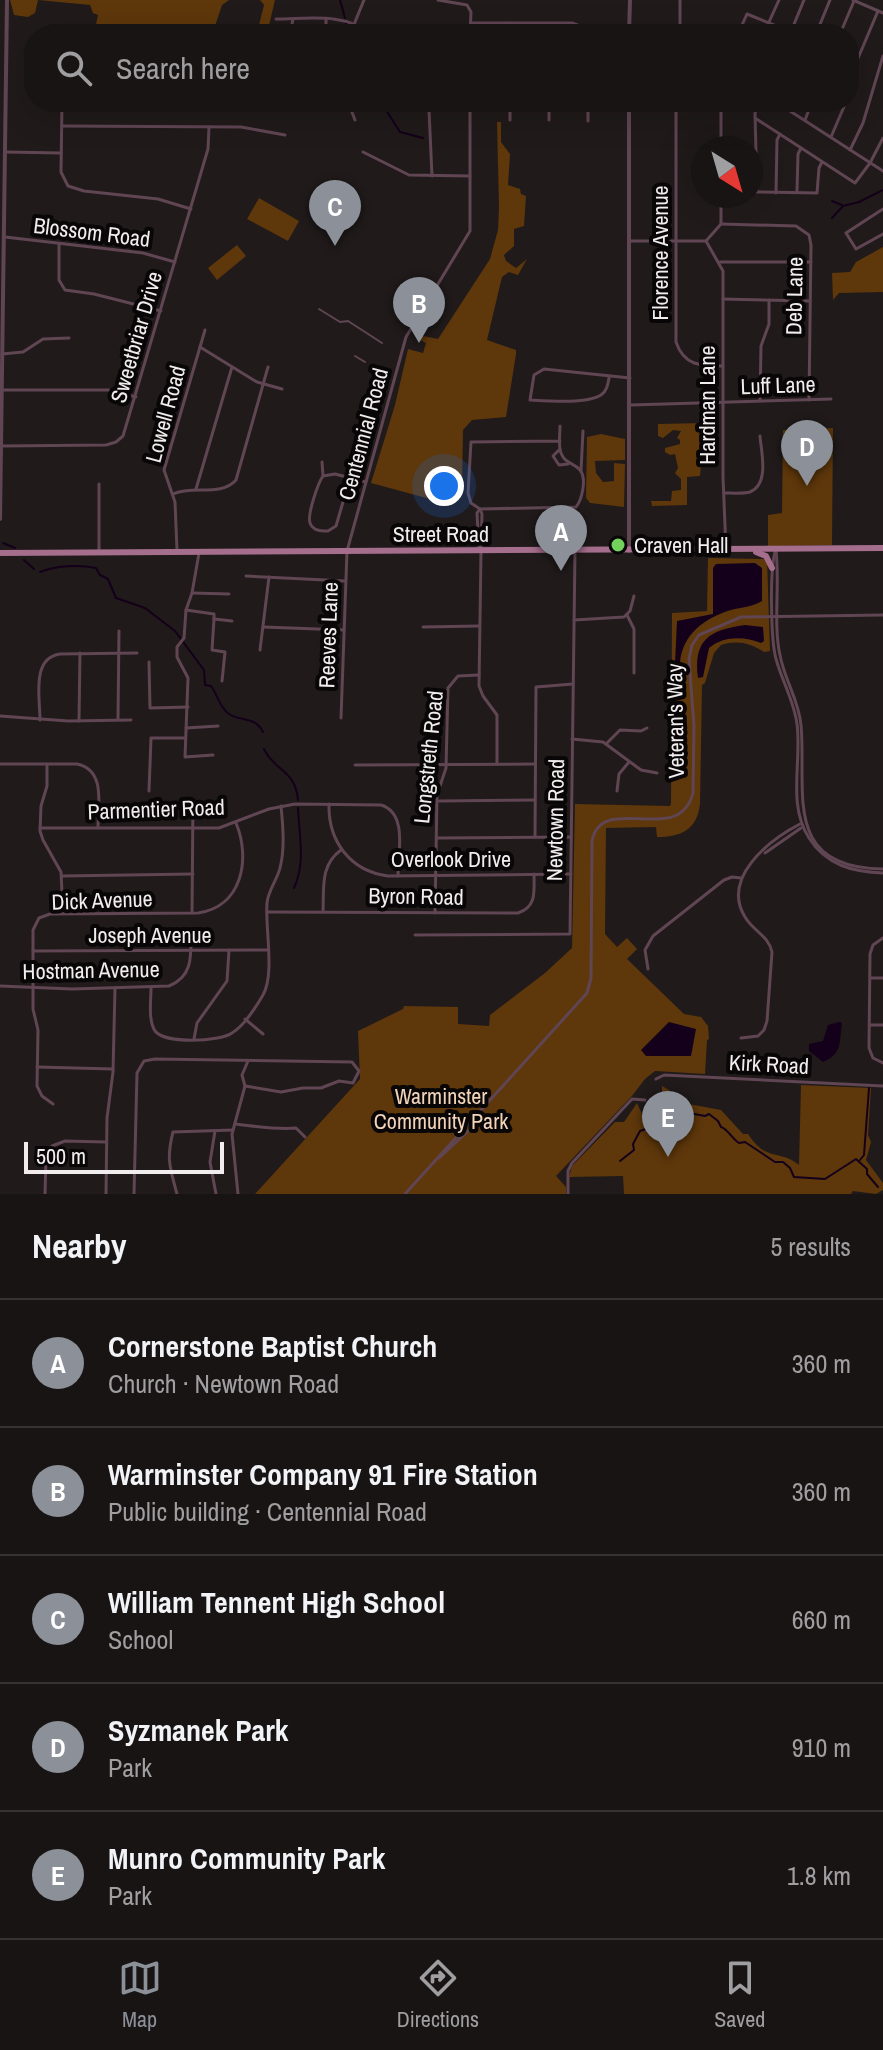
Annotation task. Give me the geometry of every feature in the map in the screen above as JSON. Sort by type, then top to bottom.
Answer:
[{"type":"main road","name":"Street Road","points":[[0,553],[99,555],[883,548]]},
{"type":"main road","points":[[744,550],[766,556],[772,568]]},
{"type":"street","points":[[0,519],[5,152],[3,66],[7,0]]},
{"type":"street","points":[[276,19],[354,23],[364,0]]},
{"type":"street","points":[[438,0],[461,2],[469,7]]},
{"type":"street","points":[[469,0],[471,23],[575,24]]},
{"type":"street","points":[[629,24],[630,0]]},
{"type":"street","points":[[680,0],[680,24]]},
{"type":"street","points":[[769,22],[779,0]]},
{"type":"street","points":[[794,24],[804,0]]},
{"type":"street","points":[[820,24],[830,0]]},
{"type":"street","points":[[844,24],[853,0],[880,12],[859,57]]},
{"type":"street","points":[[742,24],[745,15],[751,14],[773,24]]},
{"type":"street","points":[[0,16],[7,15]]},
{"type":"street","points":[[292,24],[293,19]]},
{"type":"street","points":[[850,150],[863,123],[883,56]]},
{"type":"street","points":[[62,112],[63,179],[71,188],[158,199],[191,209]]},
{"type":"street","points":[[352,112],[355,120]]},
{"type":"street","points":[[429,112],[432,176]]},
{"type":"street","name":"Centennial Road","points":[[347,553],[406,337],[469,236],[470,112]]},
{"type":"street","points":[[510,112],[510,120]]},
{"type":"street","points":[[549,112],[549,120]]},
{"type":"street","points":[[588,112],[588,121]]},
{"type":"street","points":[[629,112],[629,551]]},
{"type":"street","name":"Florence Avenue","points":[[676,112],[677,346],[684,357],[694,364],[723,366]]},
{"type":"street","points":[[721,112],[721,136]]},
{"type":"street","points":[[757,112],[757,192],[818,192],[822,162]]},
{"type":"street","points":[[792,112],[883,171]]},
{"type":"street","points":[[805,120],[808,112]]},
{"type":"street","points":[[831,137],[842,112]]},
{"type":"street","points":[[755,118],[856,183],[883,138]]},
{"type":"street","points":[[62,126],[245,127],[285,135]]},
{"type":"street","name":"Sweetbriar Drive","points":[[2,446],[106,445],[116,442],[126,431],[209,146],[209,127]]},
{"type":"street","points":[[776,193],[777,140],[780,134]]},
{"type":"street","points":[[797,193],[797,157],[801,148]]},
{"type":"street","points":[[5,152],[61,153]]},
{"type":"street","points":[[363,152],[406,174],[470,176]]},
{"type":"street","points":[[630,241],[706,241],[721,224],[721,208]]},
{"type":"street","points":[[883,209],[846,232],[858,249],[883,234]]},
{"type":"street","name":"Deb Lane","points":[[721,224],[801,227],[810,239],[809,400]]},
{"type":"street","name":"Blossom Road","points":[[4,237],[143,253],[175,262]]},
{"type":"street","points":[[706,241],[720,262],[811,262]]},
{"type":"street","points":[[59,244],[59,280],[65,290],[161,311]]},
{"type":"street","name":"Hardman Lane","points":[[720,262],[723,271],[726,550]]},
{"type":"street","points":[[723,299],[810,301]]},
{"type":"street","points":[[760,401],[761,346],[769,324],[769,300]]},
{"type":"street","points":[[319,309],[340,322],[348,321],[382,343]]},
{"type":"street","name":"Lowell Road","points":[[177,554],[176,509],[164,470],[205,330]]},
{"type":"street","points":[[2,354],[22,353],[43,339],[69,338]]},
{"type":"street","points":[[200,347],[263,384],[282,389]]},
{"type":"street","points":[[355,356],[365,362]]},
{"type":"street","points":[[196,489],[232,367]]},
{"type":"street","points":[[172,494],[227,488],[236,480],[268,367]]},
{"type":"street","points":[[609,378],[606,391],[598,397],[568,401],[530,400],[533,378],[540,370],[630,378]]},
{"type":"street","points":[[2,390],[108,390],[136,397]]},
{"type":"street","name":"Luff Lane","points":[[630,405],[831,399]]},
{"type":"street","points":[[560,426],[560,449],[568,464],[581,471]]},
{"type":"street","points":[[560,441],[471,442],[468,493],[471,503],[480,509],[576,507],[581,498],[583,431]]},
{"type":"street","points":[[724,493],[751,492],[759,484],[762,475],[760,436]]},
{"type":"street","points":[[560,449],[553,456],[555,461],[559,465],[568,464]]},
{"type":"street","points":[[322,462],[323,476]]},
{"type":"street","points":[[350,478],[337,524],[331,530],[313,528],[309,519],[323,476],[331,474],[350,478],[366,482]]},
{"type":"street","points":[[99,484],[99,555]]},
{"type":"street","points":[[480,509],[477,513],[480,552],[479,675],[481,693],[498,718],[497,764]]},
{"type":"street","points":[[776,549],[772,568],[776,617]]},
{"type":"street","points":[[776,549],[774,649],[797,723],[797,802],[804,824],[817,848],[835,863],[857,871],[883,871]]},
{"type":"street","name":"Newtown Road","points":[[415,935],[570,934],[575,551]]},
{"type":"street","points":[[199,553],[186,610],[184,638],[177,657],[188,678],[185,757],[213,755]]},
{"type":"street","name":"Reeves Lane","points":[[341,718],[347,553]]},
{"type":"street","points":[[246,576],[345,581]]},
{"type":"street","points":[[260,650],[269,577]]},
{"type":"street","points":[[192,593],[229,594]]},
{"type":"street","points":[[634,596],[627,615],[634,629],[634,673]]},
{"type":"street","points":[[186,610],[214,614],[212,650],[225,652],[222,681]]},
{"type":"street","points":[[574,620],[617,619],[627,615]]},
{"type":"street","name":"Veteran's Way","points":[[405,1194],[469,1130],[476,1116],[585,996],[590,982],[592,841],[595,831],[613,819],[667,819],[678,815],[686,807],[693,793],[694,726],[688,663],[692,645],[705,631],[733,619],[883,615]]},
{"type":"street","points":[[214,619],[232,621]]},
{"type":"street","points":[[423,627],[479,626]]},
{"type":"street","points":[[263,627],[344,630]]},
{"type":"street","points":[[118,721],[119,631]]},
{"type":"street","points":[[79,721],[80,653]]},
{"type":"street","points":[[40,720],[42,663],[53,654],[137,653]]},
{"type":"street","points":[[149,662],[150,708],[188,707]]},
{"type":"street","name":"Longstreth Road","points":[[435,913],[437,801],[446,765],[448,688],[458,676],[479,675]]},
{"type":"street","points":[[535,837],[536,693],[538,685],[573,684]]},
{"type":"street","points":[[0,716],[40,720],[131,720]]},
{"type":"street","points":[[186,728],[218,726]]},
{"type":"street","points":[[606,744],[620,730],[641,731],[647,728]]},
{"type":"street","points":[[149,791],[151,738],[184,738]]},
{"type":"street","points":[[572,739],[590,739],[606,744],[644,772],[657,773]]},
{"type":"street","points":[[617,791],[619,774],[629,762]]},
{"type":"street","points":[[0,764],[82,764],[94,772],[98,782],[98,828]]},
{"type":"street","points":[[47,764],[40,828],[62,876],[63,914]]},
{"type":"street","points":[[355,765],[535,764]]},
{"type":"street","points":[[192,913],[193,800]]},
{"type":"street","points":[[437,801],[535,800]]},
{"type":"street","points":[[323,912],[325,869],[330,859],[341,850],[330,826],[329,804]]},
{"type":"street","name":"Parmentier Road","points":[[40,828],[222,828],[281,806],[381,805],[395,813],[399,822],[398,876]]},
{"type":"street","points":[[151,988],[151,1020],[156,1032],[167,1038],[224,1037],[236,1030],[245,1019],[266,988],[268,897],[281,862],[281,806]]},
{"type":"street","name":"Dick Avenue","points":[[53,1104],[40,1093],[37,1067],[33,930],[37,921],[47,915],[192,913],[220,907],[238,886],[242,869],[241,840],[236,823]]},
{"type":"street","points":[[741,1038],[755,1037],[766,1028],[772,952],[768,941],[750,925],[741,909],[738,892],[741,878],[747,867],[775,840],[804,824]]},
{"type":"street","points":[[437,838],[571,837]]},
{"type":"street","name":"Overlook Drive","points":[[341,850],[353,863],[382,875],[571,874]]},
{"type":"street","points":[[62,876],[193,874]]},
{"type":"street","name":"Byron Road","points":[[267,912],[523,912],[533,901],[534,874]]},
{"type":"street","points":[[648,969],[645,950],[653,936],[724,880],[741,878]]},
{"type":"street","name":"Hostman Avenue","points":[[0,986],[169,986],[180,980],[189,967],[191,934]]},
{"type":"street","points":[[883,938],[872,947],[869,1025],[870,1052],[875,1060],[883,1063]]},
{"type":"street","points":[[194,1039],[197,1023],[227,981],[229,950]]},
{"type":"street","name":"Joseph Avenue","points":[[33,951],[267,950]]},
{"type":"street","points":[[870,978],[883,978]]},
{"type":"street","points":[[106,1194],[115,988]]},
{"type":"street","points":[[245,1019],[263,1034]]},
{"type":"street","points":[[869,1025],[883,1025]]},
{"type":"street","points":[[134,1194],[140,1064],[155,1059],[352,1062],[359,1073],[353,1083],[337,1081],[321,1088],[281,1092],[246,1086]]},
{"type":"street","points":[[238,1194],[233,1130],[246,1086],[242,1075],[245,1062]]},
{"type":"street","points":[[37,1067],[113,1069]]},
{"type":"street","name":"Kirk Road","points":[[656,1079],[664,1075],[883,1086]]},
{"type":"street","points":[[568,1194],[572,1163],[632,1099],[645,1100]]},
{"type":"street","points":[[235,1124],[278,1130],[296,1128],[305,1137]]},
{"type":"street","points":[[216,1130],[210,1162],[216,1194]]},
{"type":"street","points":[[177,1194],[168,1167],[168,1154],[175,1131],[233,1130]]},
{"type":"street","points":[[45,1194],[46,1158],[52,1146],[65,1141],[106,1142]]},
{"type":"green space","points":[[10,0],[38,0],[35,13],[28,17],[14,15]]},
{"type":"green space","points":[[38,0],[229,0],[222,5],[216,24],[96,24],[98,15],[93,13],[90,5]]},
{"type":"green space","points":[[260,0],[275,0],[269,24],[259,24],[264,5]]},
{"type":"green space","points":[[497,122],[501,122],[501,142],[510,154],[508,185],[520,189],[521,194],[526,196],[524,226],[514,229],[514,246],[504,255],[506,261],[516,268],[527,259],[518,275],[509,272],[502,277],[487,340],[516,350],[516,354],[506,417],[472,420],[463,430],[462,493],[445,503],[371,483],[408,349],[423,353],[426,343],[416,338],[418,335],[438,339],[490,259],[498,230]]},
{"type":"green space","points":[[259,198],[299,221],[288,241],[247,219]]},
{"type":"green space","points":[[237,245],[246,256],[217,280],[208,268]]},
{"type":"green space","points":[[883,247],[883,292],[839,293],[833,300],[832,273],[850,272],[856,262]]},
{"type":"green space","points":[[705,423],[700,476],[687,477],[687,505],[652,506],[651,501],[671,501],[672,491],[681,490],[681,479],[675,473],[678,468],[675,454],[665,452],[665,448],[680,444],[677,438],[681,431],[673,430],[663,438],[658,436],[658,424]]},
{"type":"green space","points":[[833,428],[832,545],[768,546],[768,515],[782,513],[783,430]]},
{"type":"green space","points":[[601,434],[625,439],[625,460],[595,461],[596,473],[603,482],[614,481],[614,463],[625,464],[624,507],[590,503],[586,498],[587,437]]},
{"type":"green space","name":"Warminster Community Park","points":[[708,558],[767,559],[770,651],[733,643],[721,645],[714,653],[702,685],[700,804],[691,826],[673,836],[657,837],[656,827],[606,828],[605,934],[617,947],[627,938],[637,949],[627,959],[684,1014],[701,1017],[708,1026],[705,1074],[655,1071],[645,1079],[556,1176],[566,1187],[566,1194],[255,1194],[360,1079],[358,1031],[404,1006],[458,1007],[458,1024],[489,1026],[490,1015],[572,948],[575,804],[670,806],[672,613],[707,611]]},
{"type":"green space","points":[[801,1085],[871,1088],[868,1135],[871,1142],[866,1160],[883,1183],[883,1190],[876,1194],[853,1191],[851,1194],[624,1194],[623,1176],[569,1177],[572,1166],[615,1122],[624,1122],[637,1103],[642,1114],[657,1114],[662,1106],[662,1086],[669,1090],[672,1101],[721,1110],[761,1149],[799,1165]]},
{"type":"shaded area","points":[[755,563],[762,568],[762,601],[721,613],[704,623],[690,636],[680,663],[675,664],[677,621],[713,614],[713,568],[716,564]]},
{"type":"shaded area","points":[[745,625],[763,627],[764,641],[734,638],[715,644],[709,648],[703,677],[698,678],[698,654],[706,639],[722,630]]},
{"type":"shaded area","points":[[669,1022],[696,1029],[691,1056],[646,1056],[641,1050]]},
{"type":"shaded area","points":[[842,1023],[837,1051],[823,1062],[809,1051],[809,1044],[823,1041],[828,1025]]},
{"type":"waterway","points":[[340,0],[345,18]]},
{"type":"waterway","points":[[387,112],[400,132],[423,138]]},
{"type":"waterway","points":[[832,218],[843,206],[883,190]]},
{"type":"waterway","points":[[832,201],[842,205]]},
{"type":"waterway","points":[[3,543],[15,548]]},
{"type":"waterway","points":[[24,560],[34,569]]},
{"type":"waterway","points":[[40,572],[67,566],[96,568],[100,575],[108,579],[116,598],[145,608],[175,631],[204,670],[205,685],[211,686],[226,711],[252,721],[263,732]]},
{"type":"waterway","points":[[264,749],[268,757],[289,776],[298,800]]},
{"type":"waterway","points":[[294,888],[301,859],[298,808]]},
{"type":"waterway","points":[[860,1160],[864,1155],[869,1088]]},
{"type":"waterway","points":[[620,1161],[634,1150],[633,1144],[640,1131],[676,1118],[686,1119],[689,1113],[709,1114],[739,1143],[745,1142],[775,1162],[783,1162],[794,1177],[825,1179],[856,1159],[867,1169],[867,1174],[878,1187]]},
{"type":"place","name":"William Tennent High School","points":[[335,246]]},
{"type":"place","name":"Warminster Company 91 Fire Station","points":[[419,343]]},
{"type":"place","name":"Syzmanek Park","points":[[807,486]]},
{"type":"place","name":"Craven Hall","points":[[618,545]]},
{"type":"place","name":"Cornerstone Baptist Church","points":[[561,571]]},
{"type":"place","name":"Munro Community Park","points":[[668,1157]]}]
